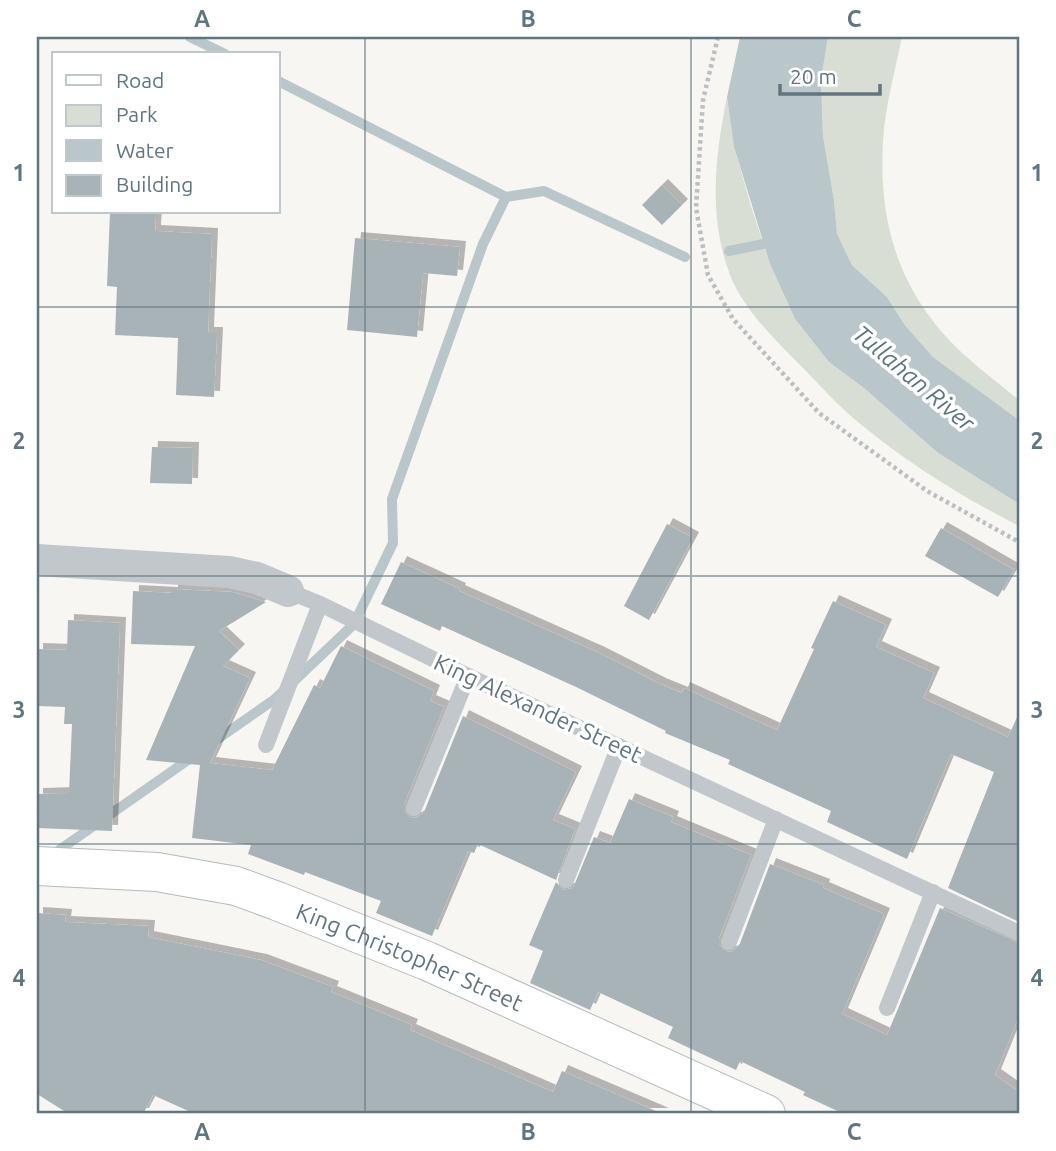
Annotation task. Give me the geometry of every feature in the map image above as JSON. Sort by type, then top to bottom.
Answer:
[{"type":"main road","name":"King Christopher Street","points":[[37,866],[122,869],[199,878],[236,887],[427,961],[766,1114]]},
{"type":"street","name":"King Alexander Street","points":[[37,560],[229,572],[257,578],[288,591]]},
{"type":"lane","name":"King Alexander Street","points":[[288,591],[1019,933]]},
{"type":"lane","points":[[266,745],[320,604]]},
{"type":"lane","points":[[414,808],[468,676]]},
{"type":"lane","points":[[566,880],[619,746]]},
{"type":"lane","points":[[729,942],[776,819]]},
{"type":"lane","points":[[887,1008],[933,891]]},
{"type":"path","points":[[718,37],[704,100],[696,208],[708,275],[727,308],[819,413],[928,491],[1019,542]]},
{"type":"green space","points":[[828,37],[902,37],[883,141],[883,190],[891,236],[907,280],[919,301],[952,343],[1019,400],[1019,420],[933,357],[904,324],[887,297],[852,265],[837,235],[823,136],[821,80]]},
{"type":"green space","points":[[727,97],[734,147],[751,206],[770,264],[795,319],[829,362],[865,389],[938,453],[1019,504],[1019,526],[936,479],[859,423],[778,343],[743,300],[730,275],[723,253],[716,209],[719,142]]},
{"type":"water","name":"Tullahan River","points":[[740,37],[828,37],[821,80],[823,136],[837,234],[852,265],[887,297],[904,324],[933,357],[1019,420],[1019,504],[938,453],[865,389],[829,362],[795,319],[770,264],[734,147],[727,97]]},
{"type":"building","points":[[662,185],[682,205],[662,225],[642,205]]},
{"type":"building","points":[[110,214],[156,214],[155,231],[212,234],[208,333],[217,333],[214,397],[176,395],[178,338],[115,335],[117,287],[107,286]]},
{"type":"building","points":[[355,238],[460,247],[457,276],[423,273],[417,337],[347,330]]},
{"type":"building","points":[[152,447],[193,448],[192,484],[150,483]]},
{"type":"building","points":[[667,524],[693,538],[649,620],[624,606]]},
{"type":"building","points":[[941,528],[1014,570],[998,597],[925,556]]},
{"type":"building","points":[[401,562],[660,684],[682,693],[684,688],[777,730],[833,601],[886,625],[876,647],[934,673],[923,698],[1008,737],[1019,713],[1019,922],[948,888],[994,772],[951,754],[907,859],[827,822],[831,811],[728,764],[730,760],[665,733],[666,731],[576,687],[442,626],[440,631],[381,604]]},
{"type":"building","points":[[172,589],[232,592],[266,602],[219,631],[239,650],[223,666],[250,678],[210,763],[272,770],[314,685],[320,688],[341,646],[434,691],[430,701],[444,707],[404,804],[404,810],[409,817],[416,818],[424,812],[463,716],[576,772],[553,820],[575,829],[556,880],[478,844],[474,853],[468,851],[432,936],[376,913],[381,901],[248,854],[251,845],[192,838],[200,765],[146,760],[195,646],[131,644],[133,591],[172,593]]},
{"type":"building","points":[[68,620],[120,623],[112,831],[37,828],[37,794],[69,793],[72,724],[64,724],[65,707],[37,706],[37,649],[67,650]]},
{"type":"building","points":[[629,799],[673,817],[671,822],[751,855],[719,938],[719,944],[725,951],[731,952],[739,946],[770,864],[824,885],[823,888],[884,914],[842,1014],[887,1035],[940,908],[1019,943],[1019,1016],[995,1075],[1019,1092],[1019,1114],[844,1114],[740,1061],[736,1070],[668,1038],[673,1027],[598,992],[590,1010],[530,983],[543,951],[529,945],[556,882],[563,890],[573,888],[594,837],[610,843]]},
{"type":"building","points":[[37,913],[66,915],[65,922],[149,926],[148,937],[261,960],[333,987],[331,992],[412,1025],[410,1030],[553,1092],[562,1071],[663,1114],[195,1114],[153,1095],[143,1114],[69,1114],[37,1094]]},
{"type":"waterway","points":[[190,37],[221,52]]},
{"type":"waterway","points":[[280,82],[506,197]]},
{"type":"waterway","points":[[212,743],[275,699],[354,624],[393,543],[392,499],[483,244],[506,197],[544,191],[685,257]]},
{"type":"waterway","points":[[729,251],[773,242]]},
{"type":"waterway","points":[[52,855],[191,758]]}]
